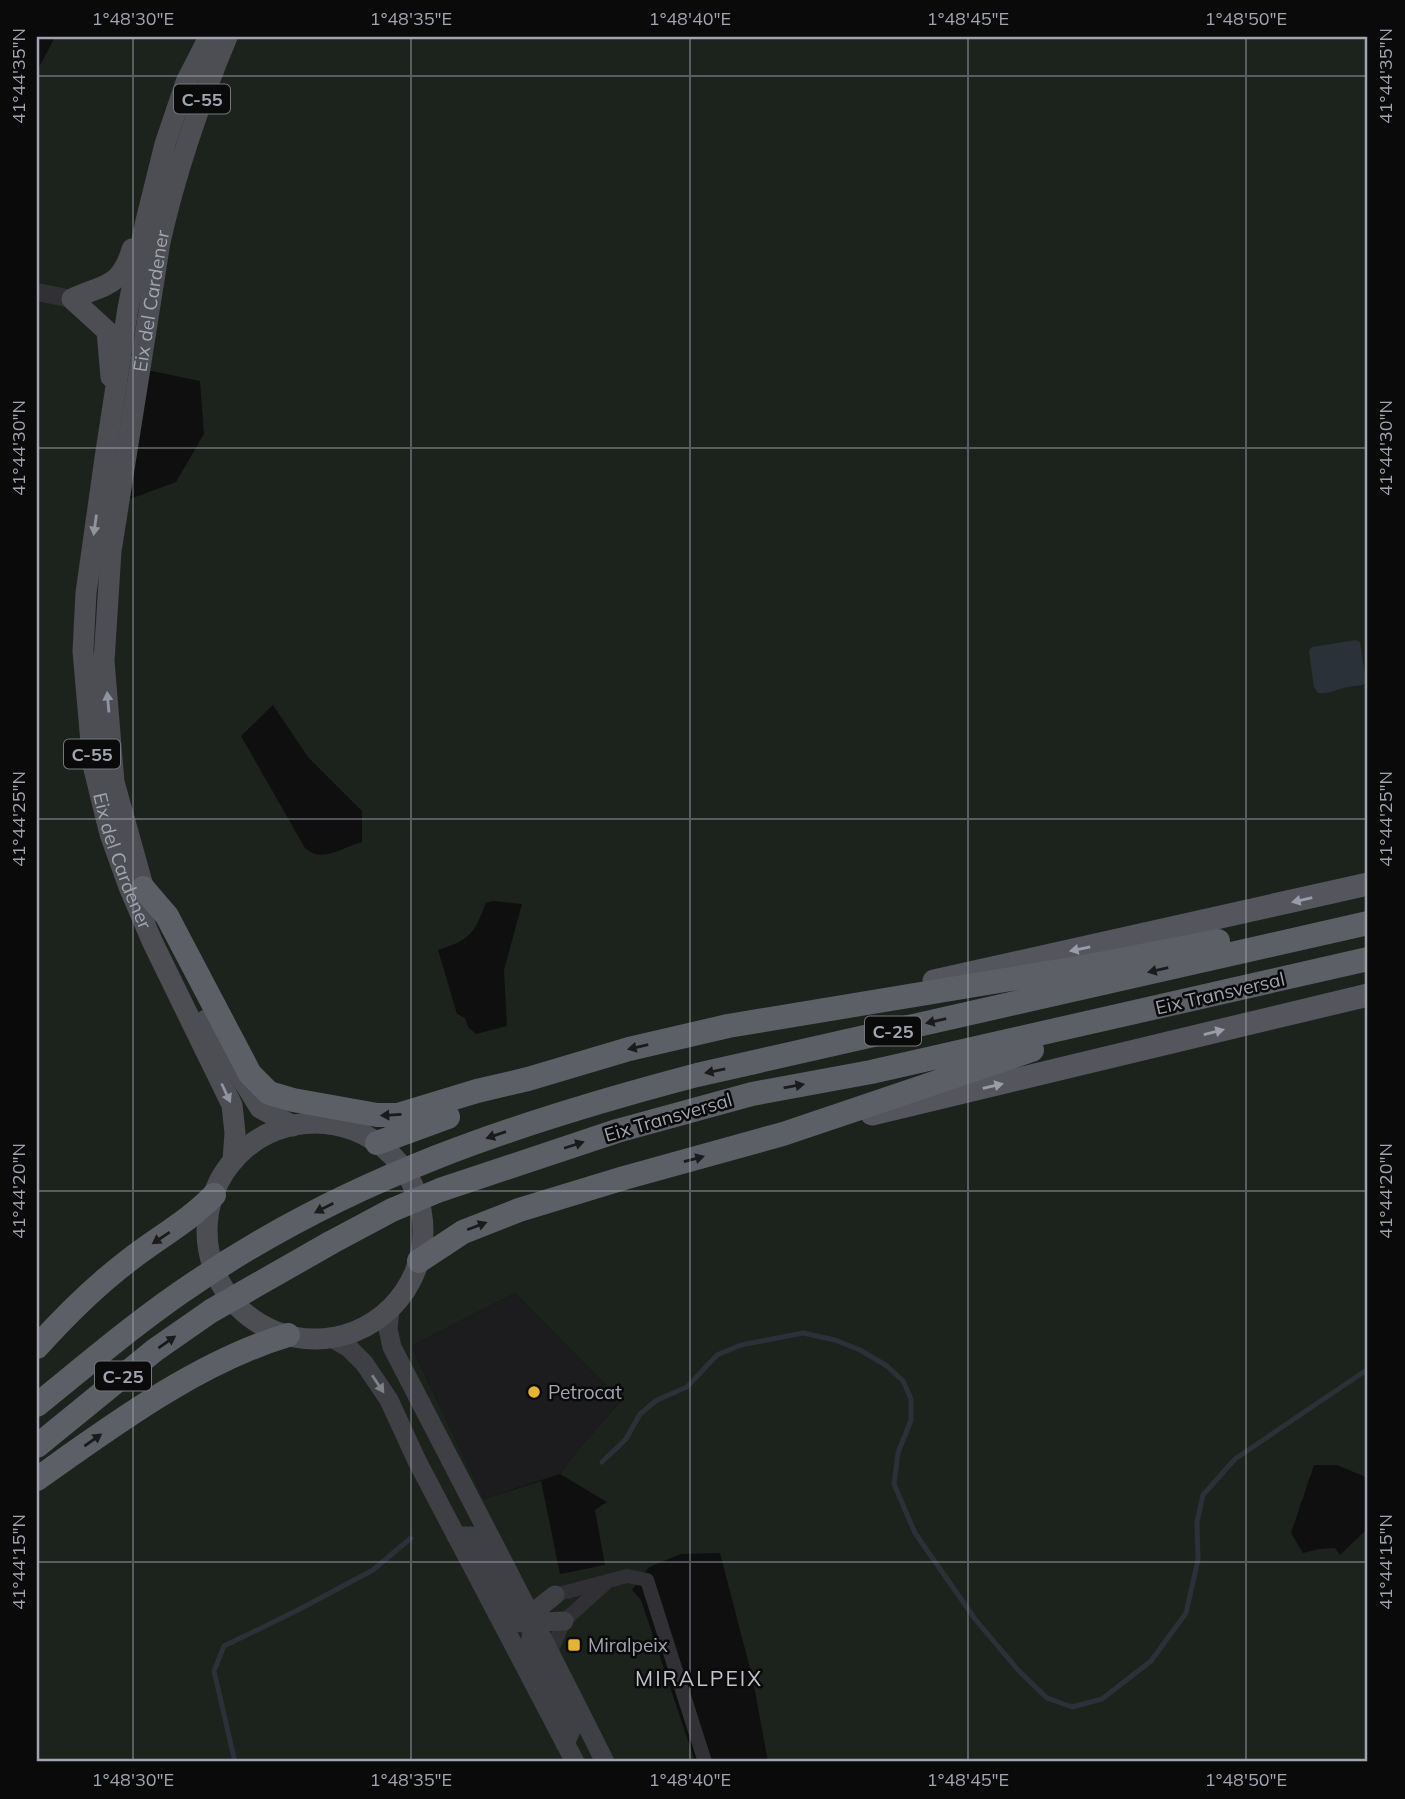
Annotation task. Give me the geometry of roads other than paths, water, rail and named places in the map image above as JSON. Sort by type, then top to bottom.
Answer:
[{"type":"highway","points":[[143,888],[167,916],[250,1074],[269,1093],[377,1115],[398,1115],[629,1049],[1368,884]]},
{"type":"highway","points":[[728,1026],[1095,965],[1242,937],[1368,923]]},
{"type":"highway","name":"Eix Transversal","points":[[37,1405],[194,1283],[230,1260],[300,1220],[384,1177],[424,1160],[605,1099],[697,1075],[1368,923]]},
{"type":"highway","name":"Eix Transversal","points":[[37,1446],[155,1350],[211,1311],[392,1210],[440,1190],[617,1131],[752,1094],[871,1072],[1368,959]]},
{"type":"highway","points":[[419,1261],[463,1232],[519,1210],[624,1178],[783,1135],[1089,1064],[1368,995]]},
{"type":"highway","points":[[783,1135],[1155,1007]]},
{"type":"highway","points":[[377,1143],[491,1102],[528,1079]]},
{"type":"highway","points":[[37,1347],[76,1305],[129,1260],[191,1218],[214,1195]]},
{"type":"highway","points":[[37,1479],[112,1426],[196,1375],[245,1350],[288,1335]]},
{"type":"main road","name":"Eix del Cardener","points":[[209,37],[186,82],[165,144],[128,308],[86,593],[83,651],[93,765],[110,834],[152,941],[232,1105],[235,1133],[233,1161]]},
{"type":"main road","name":"Eix del Cardener","points":[[227,37],[199,105],[160,242],[111,551],[104,661],[114,782],[143,888],[190,989],[248,1091],[260,1108],[293,1126]]},
{"type":"main road","name":"Eix del Cardener","points":[[128,308],[140,298],[150,244],[168,181],[181,162]]},
{"type":"main road","name":"Eix del Cardener","points":[[76,300],[106,287],[126,269],[136,236],[150,205]]},
{"type":"main road","name":"Eix del Cardener","points":[[76,300],[102,295],[118,300],[128,308],[135,325],[119,433],[121,484]]},
{"type":"main road","name":"Eix del Cardener","points":[[76,300],[107,331],[112,417]]},
{"type":"main road","name":"C-55","points":[[317,1123],[341,1126],[377,1143],[400,1164],[418,1198],[423,1229],[419,1261],[409,1284],[390,1309],[362,1328],[330,1337],[306,1338],[288,1335],[248,1315],[230,1297],[220,1281],[213,1264],[208,1238],[209,1213],[214,1195],[233,1161],[255,1141],[293,1126],[317,1123]]},
{"type":"main road","points":[[390,1309],[388,1329],[392,1348],[551,1652],[605,1762]]},
{"type":"main road","points":[[330,1337],[349,1348],[389,1400],[456,1536],[575,1762]]},
{"type":"main road","points":[[456,1536],[473,1536],[514,1617],[521,1623],[564,1621]]},
{"type":"main road","points":[[555,1595],[536,1610],[530,1643],[572,1728],[565,1744]]},
{"type":"street","points":[[37,292],[76,300]]},
{"type":"street","points":[[555,1595],[626,1576],[647,1580],[705,1762]]},
{"type":"street","points":[[551,1652],[564,1621],[608,1581]]},
{"type":"waterway","points":[[602,1462],[626,1439],[640,1414],[657,1400],[687,1387],[717,1355],[741,1345],[803,1333],[835,1340],[860,1350],[887,1366],[903,1381],[911,1399],[911,1420],[898,1453],[894,1484],[915,1533],[975,1619],[1018,1670],[1047,1698],[1072,1707],[1102,1699],[1151,1661],[1186,1613],[1198,1560],[1197,1522],[1203,1495],[1235,1459],[1368,1369]]},
{"type":"waterway","points":[[235,1762],[214,1671],[224,1646],[373,1570],[411,1538]]},
{"type":"place","name":"Petrocat","points":[[534,1392]]},
{"type":"place","name":"Miralpeix","points":[[574,1645]]},
{"type":"district","name":"MIRALPEIX","points":[[699,1678]]}]
